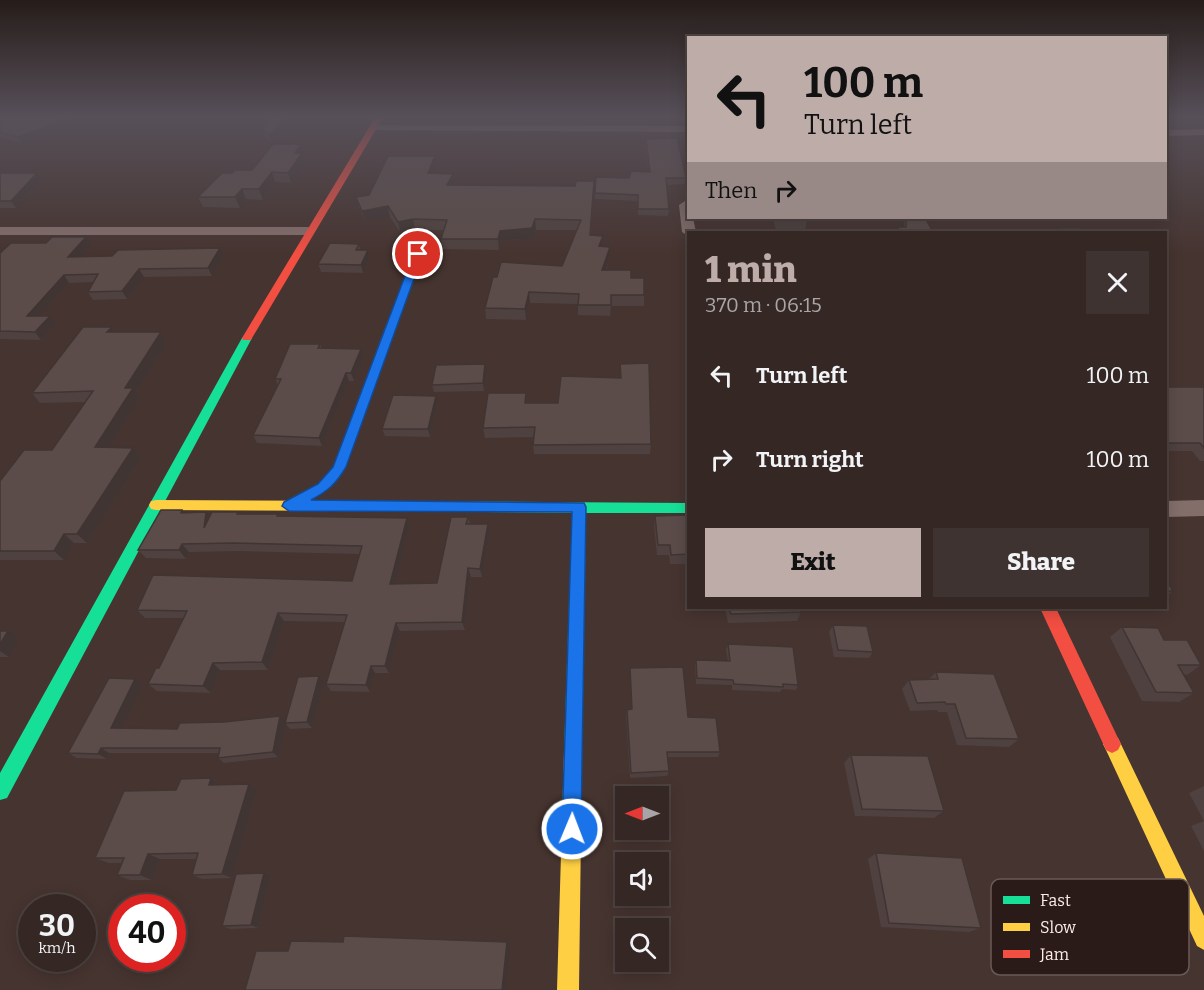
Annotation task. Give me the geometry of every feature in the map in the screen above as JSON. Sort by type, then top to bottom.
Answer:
[{"type":"street","points":[[0,791],[262,310],[351,162]]},
{"type":"street","points":[[685,205],[687,218]]},
{"type":"street","points":[[0,231],[308,231]]},
{"type":"street","points":[[156,505],[687,508]]},
{"type":"street","points":[[568,990],[579,507]]},
{"type":"street","points":[[1167,509],[1204,508]]},
{"type":"street","points":[[1048,609],[1176,879]]},
{"type":"street","points":[[1189,907],[1204,939]]},
{"type":"lane","points":[[289,506],[323,488],[339,467],[387,333],[425,237]]},
{"type":"building","points":[[258,162],[296,162],[288,173],[272,172],[259,189],[242,189],[235,197],[198,197],[222,173],[252,170]]},
{"type":"building","points":[[385,162],[432,162],[428,173],[453,174],[447,185],[575,186],[576,181],[594,181],[590,235],[603,236],[599,246],[610,247],[602,270],[631,270],[631,278],[644,278],[644,295],[611,295],[611,305],[578,305],[579,294],[529,292],[525,309],[485,308],[493,277],[497,277],[501,262],[562,266],[581,220],[535,219],[532,228],[500,231],[498,239],[441,239],[447,220],[413,219],[398,222],[388,206],[362,211],[356,197],[369,195]]},
{"type":"building","points":[[649,162],[682,162],[686,178],[666,178],[669,209],[638,209],[638,195],[595,193],[596,177],[629,178],[631,171],[650,172]]},
{"type":"building","points":[[0,173],[37,173],[11,201],[0,201]]},
{"type":"building","points":[[906,219],[926,219],[932,231],[899,231],[897,227],[906,227]]},
{"type":"building","points":[[1058,228],[1080,228],[1084,231],[1061,231]]},
{"type":"building","points":[[52,237],[86,237],[68,257],[112,256],[118,250],[220,248],[208,268],[139,269],[122,291],[88,292],[98,274],[64,275],[27,316],[50,316],[35,332],[0,331],[0,253],[11,243],[46,243]]},
{"type":"building","points":[[330,243],[359,244],[356,250],[368,250],[361,265],[318,264]]},
{"type":"building","points":[[83,327],[112,327],[107,332],[161,332],[125,388],[133,388],[95,447],[133,448],[77,534],[64,534],[54,551],[0,551],[0,481],[24,450],[52,450],[93,391],[32,393]]},
{"type":"building","points":[[290,344],[320,344],[318,348],[361,349],[351,373],[346,373],[319,438],[253,435],[281,379],[275,379]]},
{"type":"building","points":[[649,363],[651,444],[533,445],[535,427],[483,428],[488,393],[526,393],[525,403],[558,403],[561,376],[621,378],[620,364]]},
{"type":"building","points":[[485,364],[483,383],[432,385],[436,365]]},
{"type":"building","points":[[1167,387],[1204,387],[1204,448],[1200,443],[1167,443]]},
{"type":"building","points":[[393,395],[436,396],[428,429],[382,429]]},
{"type":"building","points":[[161,510],[182,510],[181,513],[206,512],[204,528],[212,512],[278,514],[277,516],[407,518],[390,584],[437,583],[451,517],[468,517],[466,524],[488,524],[480,569],[468,568],[462,622],[396,623],[385,666],[371,666],[366,685],[326,684],[347,615],[278,613],[262,662],[213,663],[203,686],[148,684],[156,668],[159,668],[187,611],[137,610],[153,575],[352,581],[362,546],[233,543],[182,544],[179,550],[138,550]]},
{"type":"building","points":[[687,515],[687,554],[671,555],[670,545],[658,545],[655,516]]},
{"type":"building","points":[[1167,581],[1173,591],[1167,591]]},
{"type":"building","points":[[729,609],[800,609],[801,612],[731,614]]},
{"type":"building","points":[[833,625],[867,626],[873,652],[838,650]]},
{"type":"building","points":[[1122,627],[1158,628],[1164,640],[1187,640],[1201,665],[1178,665],[1194,693],[1156,692]]},
{"type":"building","points":[[0,631],[8,631],[0,644]]},
{"type":"building","points":[[728,644],[793,647],[798,685],[783,684],[783,687],[734,684],[733,680],[697,678],[696,660],[730,661]]},
{"type":"building","points":[[683,667],[688,717],[716,718],[720,752],[667,752],[669,771],[631,773],[627,710],[632,709],[630,668]]},
{"type":"building","points":[[936,672],[994,674],[1019,739],[966,738],[955,704],[917,703],[909,680],[938,679]]},
{"type":"building","points":[[319,676],[307,722],[285,723],[298,677]]},
{"type":"building","points":[[109,678],[135,679],[111,728],[177,729],[180,723],[224,722],[280,716],[273,752],[218,758],[220,748],[101,748],[98,754],[68,753]]},
{"type":"building","points":[[851,755],[928,756],[944,811],[862,809]]},
{"type":"building","points":[[211,778],[209,785],[249,784],[222,874],[192,875],[198,853],[148,854],[140,875],[117,875],[124,858],[95,858],[124,791],[176,790],[181,779]]},
{"type":"building","points":[[876,853],[962,858],[981,928],[889,923]]},
{"type":"building","points":[[264,873],[251,925],[222,926],[236,874]]},
{"type":"building","points":[[344,936],[507,942],[502,990],[245,990],[256,951],[288,951],[291,941],[343,942]]},
{"type":"traffic: fast","points":[[0,791],[247,338]]},
{"type":"traffic: fast","points":[[383,506],[687,508]]},
{"type":"traffic: fast","points":[[573,752],[579,507]]},
{"type":"traffic: slow","points":[[156,505],[383,506]]},
{"type":"traffic: slow","points":[[1112,744],[1176,879]]},
{"type":"traffic: slow","points":[[568,990],[573,752]]},
{"type":"traffic: slow","points":[[1189,907],[1204,939]]},
{"type":"traffic: jam","points":[[247,338],[352,162]]},
{"type":"traffic: jam","points":[[1048,609],[1112,744]]},
{"type":"route","points":[[418,254],[339,467],[323,488],[289,506],[579,507],[572,829]]}]
